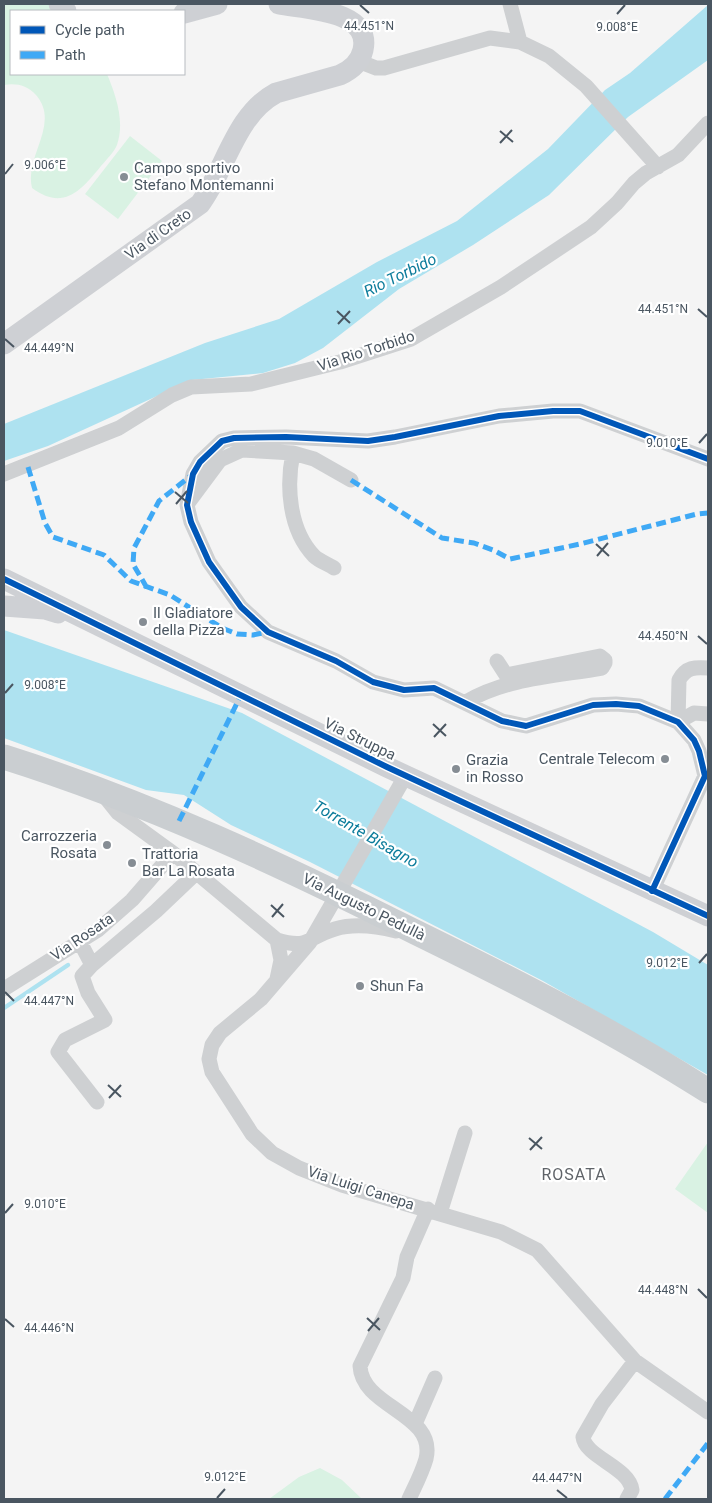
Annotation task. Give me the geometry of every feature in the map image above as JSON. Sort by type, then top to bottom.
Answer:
[{"type":"main road","name":"Via Augusto Pedullà","points":[[4,757],[168,816],[342,888],[439,943],[644,1050],[708,1091]]},
{"type":"street","points":[[185,13],[217,4]]},
{"type":"street","points":[[279,4],[333,14],[355,22],[360,28],[364,41],[358,61],[376,68],[384,68],[490,38],[520,42],[549,56],[591,91],[658,167]]},
{"type":"street","points":[[510,4],[520,42]]},
{"type":"street","name":"Via di Creto","points":[[4,344],[200,204],[210,190],[250,114],[266,98],[276,93],[348,72],[358,61]]},
{"type":"street","name":"Via Rio Torbido","points":[[4,474],[119,428],[172,395],[192,387],[251,384],[340,362],[411,339],[501,287],[591,227],[617,204],[634,183],[688,147],[708,123]]},
{"type":"street","points":[[652,891],[706,772],[697,746],[678,722],[639,706],[616,704],[593,705],[526,726],[502,721],[434,688],[404,690],[373,682],[336,661],[268,632],[241,607],[209,562],[191,522],[187,505],[193,474],[209,452],[222,441],[234,438],[286,437],[368,441],[492,417],[553,411],[580,411],[708,459]]},
{"type":"street","points":[[187,505],[220,460],[233,452],[242,450],[293,453],[314,459],[351,480]]},
{"type":"street","points":[[293,453],[290,486],[296,526],[315,558],[334,568]]},
{"type":"street","name":"Via Struppa","points":[[4,578],[402,782],[708,916]]},
{"type":"street","points":[[4,606],[45,609],[94,623]]},
{"type":"street","points":[[466,702],[484,691],[507,684],[602,668],[605,660],[600,656],[506,675],[496,662]]},
{"type":"street","points":[[678,722],[679,680],[690,668],[708,668]]},
{"type":"street","points":[[678,722],[694,713],[708,714]]},
{"type":"street","name":"Via Luigi Canepa","points":[[402,782],[310,942],[261,999],[220,1033],[212,1045],[209,1059],[212,1072],[252,1134],[272,1153],[299,1168],[342,1185],[501,1232],[537,1250],[635,1361],[661,1381],[708,1412]]},
{"type":"street","points":[[101,791],[118,813],[173,853],[298,958]]},
{"type":"street","name":"Via Rosata","points":[[4,989],[80,942],[132,900],[173,853]]},
{"type":"street","points":[[97,1102],[58,1052],[65,1040],[105,1020],[88,994],[82,976],[92,965],[156,912],[196,873]]},
{"type":"street","points":[[277,940],[298,945],[310,942],[333,929],[361,925],[380,927],[439,943]]},
{"type":"street","points":[[276,981],[281,960],[277,940]]},
{"type":"street","points":[[80,942],[92,965]]},
{"type":"street","points":[[410,1499],[426,1453],[424,1437],[415,1424],[370,1389],[362,1378],[360,1366],[403,1278],[407,1257],[434,1211],[465,1133]]},
{"type":"street","points":[[627,1499],[632,1486],[623,1475],[584,1443],[582,1437],[602,1404],[635,1361]]},
{"type":"street","points":[[415,1424],[435,1378]]},
{"type":"green space","points":[[4,4],[49,4],[54,10],[10,10],[10,75],[107,75],[120,118],[117,145],[110,156],[79,190],[62,198],[53,198],[43,195],[32,188],[33,164],[44,129],[45,117],[43,106],[36,95],[29,89],[13,84],[4,85]]},
{"type":"green space","name":"Campo sportivo Stefano Montemanni","points":[[130,136],[162,161],[118,219],[85,194]]},
{"type":"green space","points":[[708,1142],[708,1213],[675,1189]]},
{"type":"green space","points":[[320,1468],[342,1480],[362,1499],[269,1499],[299,1477]]},
{"type":"water","name":"Rio Torbido","points":[[708,5],[708,60],[628,117],[549,195],[473,245],[399,289],[323,348],[295,363],[263,373],[192,380],[48,446],[4,461],[4,424],[205,343],[279,319],[377,262],[457,221],[548,149],[605,90],[630,73]]},
{"type":"water","name":"Torrente Bisagno","points":[[4,630],[242,713],[653,932],[708,965],[708,1075],[543,981],[310,862],[231,825],[184,795],[146,790],[4,738]]},
{"type":"waterway","points":[[4,1008],[68,965]]},
{"type":"marked path","points":[[28,467],[45,523],[53,537],[104,555],[131,581],[170,595],[222,628],[237,634],[253,635],[268,632]]},
{"type":"marked path","points":[[147,588],[133,564],[134,548],[159,501],[193,474]]},
{"type":"marked path","points":[[351,480],[442,538],[474,543],[510,559],[580,544],[697,514],[708,513]]},
{"type":"marked path","points":[[179,821],[241,695]]},
{"type":"marked path","points":[[665,1499],[708,1443]]},
{"type":"cycle path","points":[[652,891],[705,776],[699,751],[694,740],[678,722],[639,706],[616,704],[593,705],[526,726],[502,721],[434,688],[404,690],[373,682],[336,661],[268,632],[241,607],[209,562],[191,522],[187,505],[193,474],[200,462],[222,441],[234,438],[286,437],[368,441],[499,416],[553,411],[580,411],[708,459]]},
{"type":"cycle path","points":[[4,579],[387,767],[708,916]]},
{"type":"place","name":"Campo sportivo Stefano Montemanni","points":[[124,177]]},
{"type":"place","name":"Il Gladiatore della Pizza","points":[[143,622]]},
{"type":"place","name":"Centrale Telecom","points":[[665,759]]},
{"type":"place","name":"Grazia in Rosso","points":[[456,769]]},
{"type":"place","name":"Carrozzeria Rosata","points":[[107,845]]},
{"type":"place","name":"Trattoria Bar La Rosata","points":[[132,863]]},
{"type":"place","name":"Shun Fa","points":[[360,986]]},
{"type":"district","name":"ROSATA","points":[[574,1174]]}]
